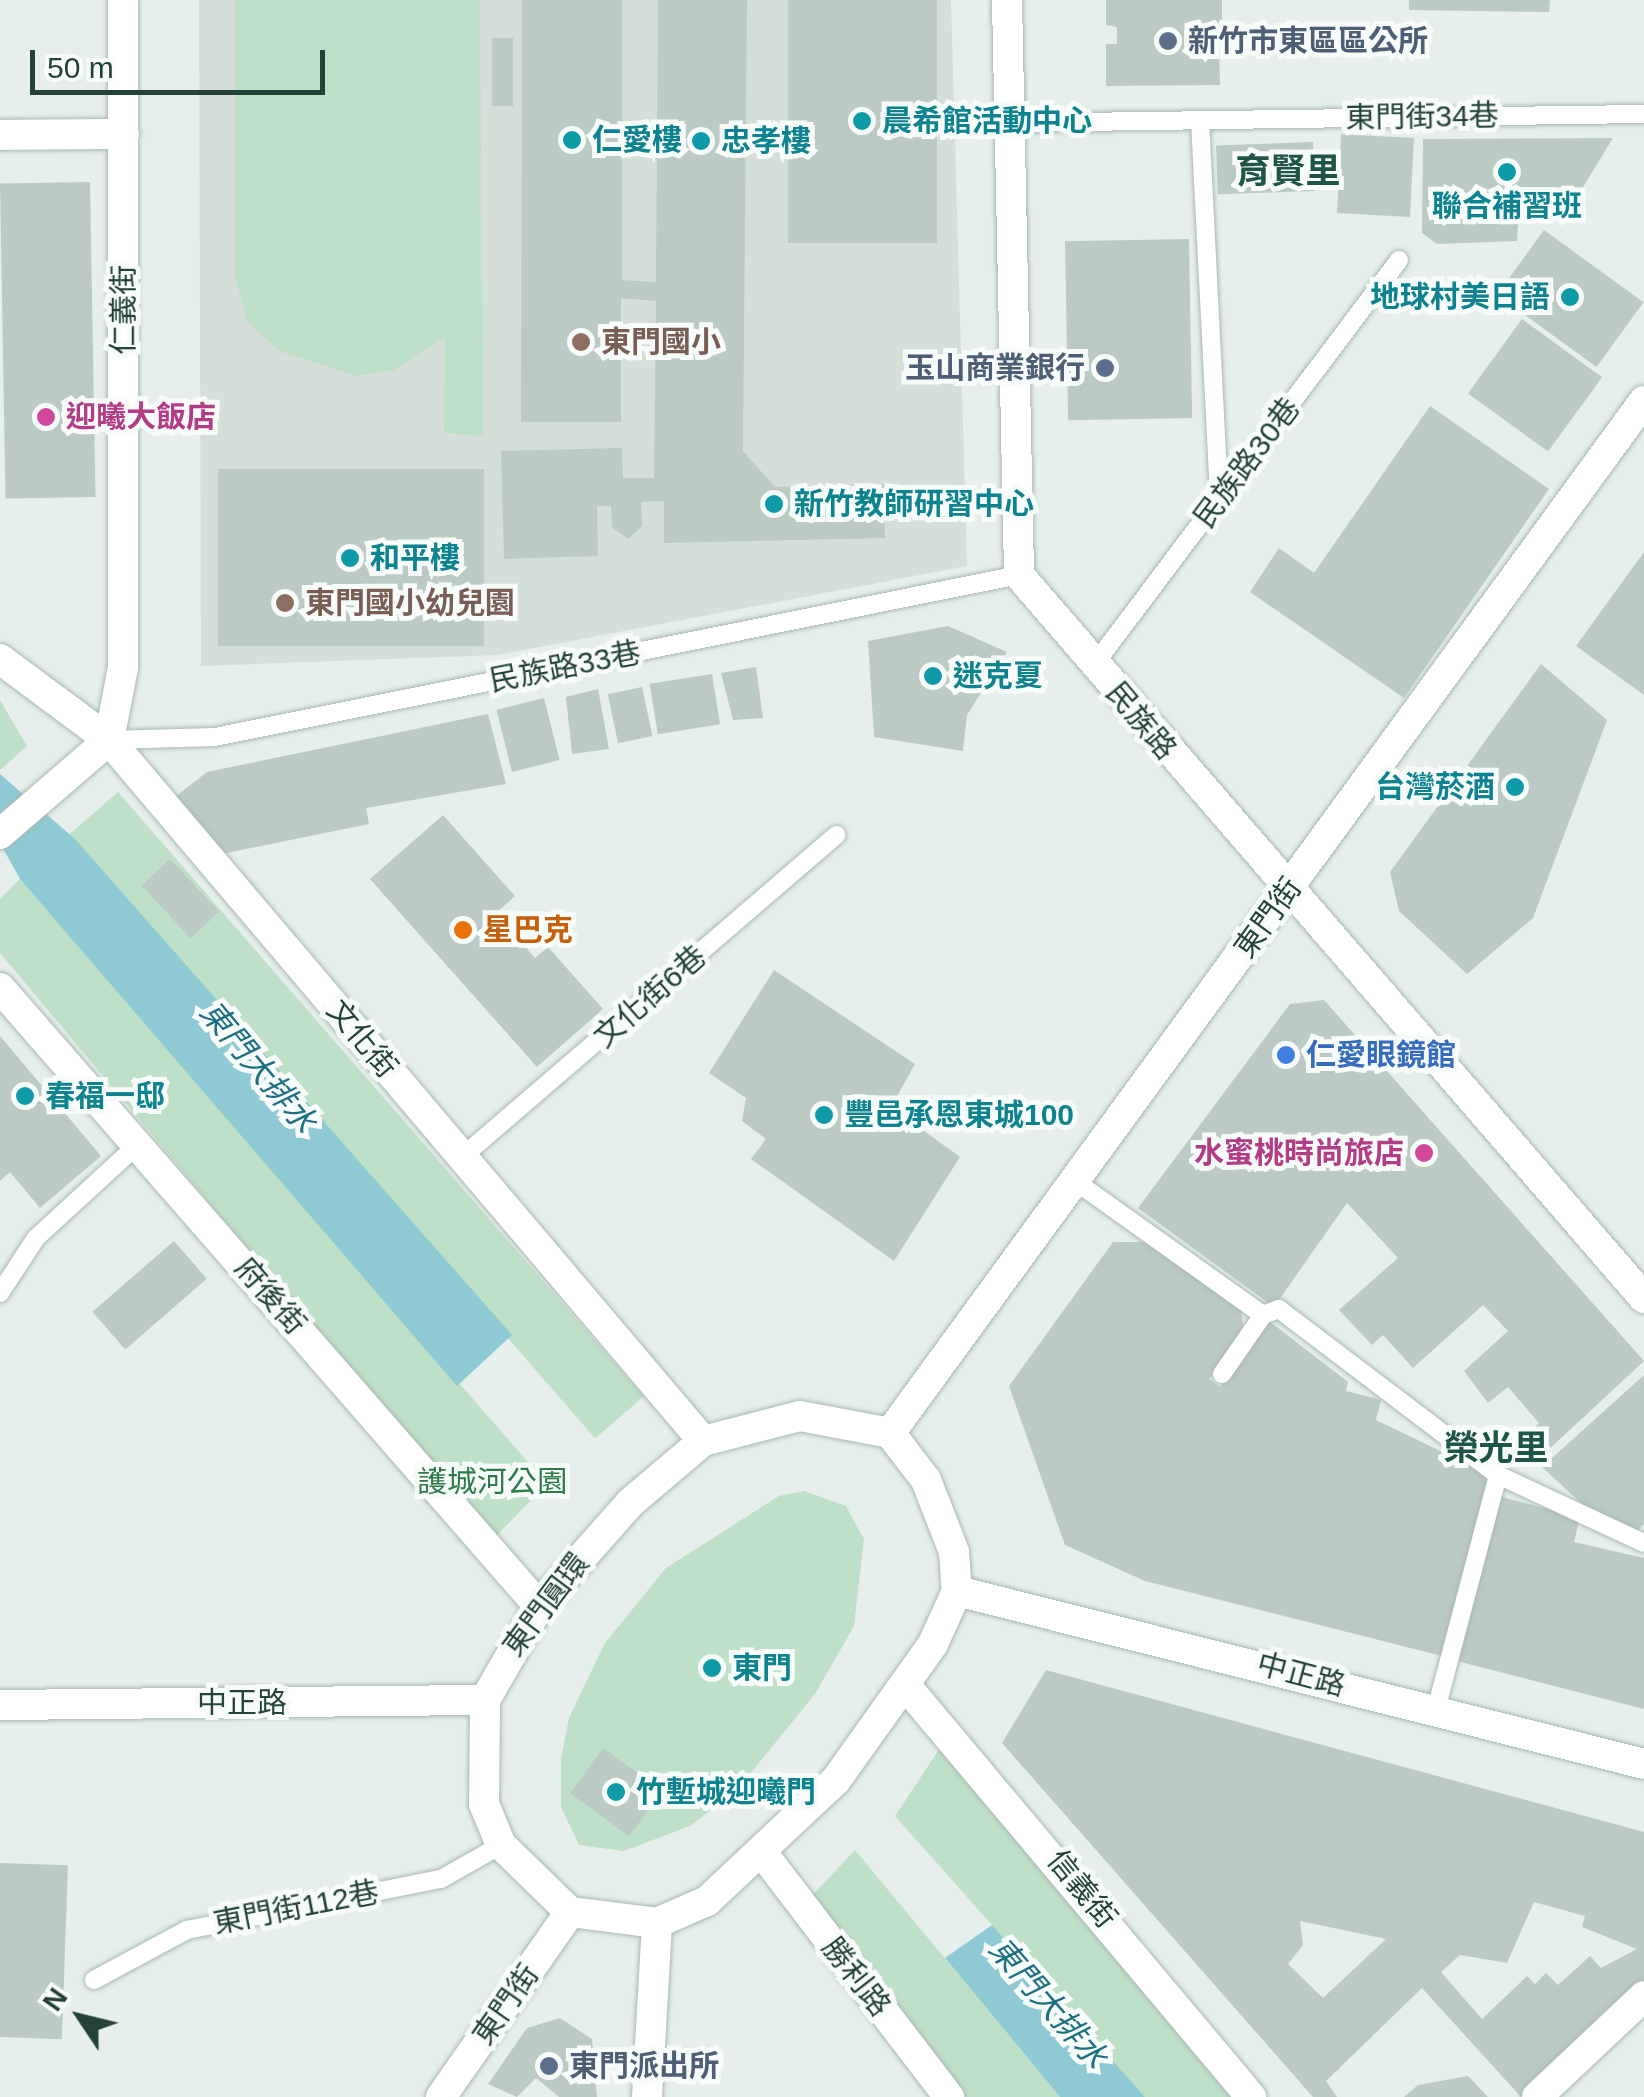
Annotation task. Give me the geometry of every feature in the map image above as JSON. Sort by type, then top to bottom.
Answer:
[{"type":"street","name":"仁義街","points":[[109,740],[123,658],[123,0]]},
{"type":"street","points":[[1006,0],[1019,575]]},
{"type":"street","points":[[0,134],[124,134]]},
{"type":"street","name":"東門街","points":[[890,1433],[1644,402]]},
{"type":"street","name":"民族路","points":[[1019,575],[1287,892],[1644,1298]]},
{"type":"street","name":"文化街","points":[[0,659],[109,740],[703,1441]]},
{"type":"street","points":[[0,834],[109,740]]},
{"type":"street","name":"府後街","points":[[0,988],[539,1606]]},
{"type":"street","name":"東門圓環","points":[[484,1700],[539,1606],[630,1503],[703,1441],[800,1416],[890,1433]]},
{"type":"street","points":[[484,1700],[484,1804],[501,1845],[570,1912],[658,1923],[706,1901],[764,1855],[906,1686],[957,1591],[943,1516],[890,1433]]},
{"type":"street","name":"中正路","points":[[957,1591],[1644,1764]]},
{"type":"street","name":"信義街","points":[[906,1686],[1252,2097]]},
{"type":"street","name":"中正路","points":[[0,1705],[484,1700]]},
{"type":"street","name":"勝利路","points":[[764,1855],[949,2097]]},
{"type":"street","name":"東門街","points":[[441,2097],[570,1912]]},
{"type":"street","points":[[647,2097],[658,1923]]},
{"type":"street","points":[[1538,2097],[1644,1996]]},
{"type":"lane","name":"東門街34巷","points":[[1006,122],[1644,114]]},
{"type":"lane","points":[[1200,120],[1220,499]]},
{"type":"lane","name":"民族路30巷","points":[[1094,665],[1400,260]]},
{"type":"lane","name":"民族路33巷","points":[[109,740],[214,738],[1019,575]]},
{"type":"lane","name":"文化街6巷","points":[[462,1157],[836,835]]},
{"type":"lane","points":[[0,1292],[36,1238],[137,1144]]},
{"type":"lane","points":[[1076,1181],[1263,1315]]},
{"type":"lane","points":[[1222,1374],[1263,1315],[1279,1309],[1498,1475],[1644,1543]]},
{"type":"lane","points":[[1436,1710],[1498,1475]]},
{"type":"lane","name":"東門街112巷","points":[[94,1980],[186,1930],[441,1879],[501,1845]]},
{"type":"shaded area","name":"東門國小","points":[[199,0],[951,0],[967,566],[498,655],[201,666]]},
{"type":"green space","points":[[235,0],[480,0],[483,436],[444,433],[445,337],[394,370],[356,376],[279,351],[247,321],[235,276]]},
{"type":"green space","points":[[0,700],[27,746],[0,770]]},
{"type":"green space","name":"護城河公園","points":[[118,792],[644,1397],[595,1439],[70,834]]},
{"type":"green space","name":"護城河公園","points":[[20,879],[547,1484],[492,1540],[0,953],[0,899]]},
{"type":"green space","name":"東門","points":[[804,1491],[846,1506],[864,1539],[854,1626],[815,1694],[737,1790],[690,1826],[624,1851],[579,1845],[561,1807],[561,1759],[569,1718],[605,1643],[666,1568],[779,1496]]},
{"type":"green space","points":[[940,1748],[1231,2097],[1145,2097],[895,1816]]},
{"type":"green space","points":[[855,1850],[1060,2097],[966,2097],[808,1900]]},
{"type":"water","name":"東門大排水","points":[[0,774],[75,839],[512,1335],[457,1386],[20,879],[0,843]]},
{"type":"water","name":"東門大排水","points":[[992,1925],[1145,2097],[1060,2097],[945,1958]]},
{"type":"building","points":[[522,0],[622,0],[622,280],[656,282],[658,0],[747,0],[743,451],[775,487],[884,484],[885,538],[664,543],[664,501],[641,502],[642,526],[628,539],[612,527],[611,506],[597,506],[598,556],[504,559],[501,451],[622,448],[623,478],[654,478],[656,301],[621,298],[621,422],[521,422]]},
{"type":"building","name":"晨希館活動中心","points":[[788,0],[937,0],[937,243],[788,243]]},
{"type":"building","name":"新竹市東區區公所","points":[[1106,0],[1222,0],[1222,25],[1207,25],[1207,39],[1219,39],[1220,85],[1106,86],[1106,44],[1117,44],[1117,27],[1106,25]]},
{"type":"building","points":[[1409,0],[1550,0],[1549,12],[1409,10]]},
{"type":"building","points":[[492,38],[513,38],[513,106],[492,106]]},
{"type":"building","points":[[1341,134],[1414,138],[1410,217],[1337,213]]},
{"type":"building","name":"聯合補習班","points":[[1613,138],[1572,205],[1519,208],[1517,241],[1437,244],[1422,233],[1423,139]]},
{"type":"building","points":[[1313,142],[1315,191],[1218,194],[1216,145]]},
{"type":"building","name":"迎曦大飯店","points":[[90,182],[95,497],[6,499],[0,184]]},
{"type":"building","name":"地球村美日語","points":[[1544,230],[1644,302],[1596,367],[1497,295]]},
{"type":"building","points":[[1189,239],[1192,418],[1068,420],[1065,241]]},
{"type":"building","points":[[1522,319],[1602,377],[1548,452],[1468,393]]},
{"type":"building","points":[[1430,406],[1549,489],[1404,698],[1250,592],[1279,548],[1314,573]]},
{"type":"building","name":"和平樓","points":[[218,469],[484,469],[484,646],[218,646]]},
{"type":"building","points":[[1644,552],[1644,695],[1576,646]]},
{"type":"building","name":"迷克夏","points":[[948,626],[1007,652],[967,715],[963,751],[874,737],[868,641]]},
{"type":"building","name":"台灣菸酒","points":[[1541,664],[1607,720],[1533,918],[1467,974],[1399,911],[1390,872]]},
{"type":"building","points":[[756,667],[763,718],[733,720],[721,673]]},
{"type":"building","points":[[712,674],[720,724],[658,734],[650,684]]},
{"type":"building","points":[[642,687],[652,736],[618,743],[608,694]]},
{"type":"building","points":[[598,689],[609,749],[572,754],[566,697]]},
{"type":"building","points":[[544,698],[559,760],[512,772],[496,710]]},
{"type":"building","points":[[488,714],[506,784],[366,808],[369,824],[222,854],[175,797],[207,772]]},
{"type":"building","name":"星巴克","points":[[443,815],[515,896],[496,913],[535,958],[548,947],[603,1009],[537,1067],[370,879]]},
{"type":"building","points":[[170,859],[219,912],[191,938],[141,886]]},
{"type":"building","name":"豐邑承恩東城100","points":[[774,970],[915,1064],[891,1107],[960,1157],[894,1261],[751,1159],[766,1139],[742,1121],[746,1098],[709,1073]]},
{"type":"building","points":[[1324,1000],[1644,1361],[1531,1466],[1512,1446],[1539,1423],[1508,1387],[1488,1403],[1464,1371],[1508,1331],[1483,1305],[1413,1368],[1383,1335],[1372,1345],[1339,1310],[1398,1258],[1347,1203],[1274,1307],[1138,1208],[1290,1004]]},
{"type":"building","name":"春福一邸","points":[[0,1036],[101,1156],[40,1208],[10,1172],[0,1181]]},
{"type":"building","points":[[174,1241],[207,1279],[125,1350],[92,1312]]},
{"type":"building","points":[[1113,1242],[1146,1242],[1241,1308],[1244,1334],[1209,1379],[1220,1387],[1269,1321],[1348,1382],[1346,1391],[1381,1400],[1376,1420],[1492,1476],[1446,1657],[1145,1581],[1065,1545],[1009,1386]]},
{"type":"building","points":[[1644,1375],[1644,1524],[1636,1532],[1608,1528],[1542,1467]]},
{"type":"building","points":[[1494,1495],[1580,1517],[1574,1542],[1644,1558],[1644,1709],[1453,1660]]},
{"type":"building","points":[[1046,1670],[1644,1832],[1644,1984],[1521,2097],[1422,1988],[1326,2081],[1337,2097],[1313,2097],[1002,1743]],"holes":[[[1534,1902],[1585,1916],[1582,1927],[1637,1949],[1601,1968],[1590,1956],[1558,1985],[1546,1973],[1535,1984],[1527,1976],[1482,2019],[1441,1972],[1460,1955],[1507,1963]],[[1300,1921],[1386,1939],[1323,1998],[1288,1964],[1303,1945]]]},
{"type":"building","name":"竹塹城迎曦門","points":[[603,1748],[662,1791],[629,1836],[570,1793]]},
{"type":"building","points":[[0,1863],[68,1865],[62,2039],[0,2037]]},
{"type":"building","name":"東門派出所","points":[[560,2018],[592,2039],[597,2097],[559,2097],[536,2078],[517,2097],[488,2084],[527,2028]]},
{"type":"building","points":[[1468,2076],[1488,2097],[1404,2097],[1418,2085]]},
{"type":"place","name":"新竹市東區區公所","points":[[1168,41]]},
{"type":"place","name":"晨希館活動中心","points":[[862,121]]},
{"type":"place","name":"仁愛樓","points":[[572,140]]},
{"type":"place","name":"忠孝樓","points":[[701,141]]},
{"type":"place","name":"聯合補習班","points":[[1507,172]]},
{"type":"place","name":"地球村美日語","points":[[1570,297]]},
{"type":"place","name":"東門國小","points":[[581,342]]},
{"type":"place","name":"玉山商業銀行","points":[[1105,368]]},
{"type":"place","name":"迎曦大飯店","points":[[46,417]]},
{"type":"place","name":"新竹教師研習中心","points":[[774,504]]},
{"type":"place","name":"和平樓","points":[[350,558]]},
{"type":"place","name":"東門國小幼兒園","points":[[285,603]]},
{"type":"place","name":"迷克夏","points":[[933,676]]},
{"type":"place","name":"台灣菸酒","points":[[1515,787]]},
{"type":"place","name":"星巴克","points":[[463,930]]},
{"type":"place","name":"仁愛眼鏡館","points":[[1286,1055]]},
{"type":"place","name":"春福一邸","points":[[25,1096]]},
{"type":"place","name":"豐邑承恩東城100","points":[[824,1115]]},
{"type":"place","name":"水蜜桃時尚旅店","points":[[1424,1153]]},
{"type":"place","name":"東門","points":[[712,1668]]},
{"type":"place","name":"竹塹城迎曦門","points":[[616,1792]]},
{"type":"place","name":"東門派出所","points":[[549,2066]]},
{"type":"district","name":"育賢里","points":[[1288,171]]},
{"type":"district","name":"榮光里","points":[[1496,1448]]}]
